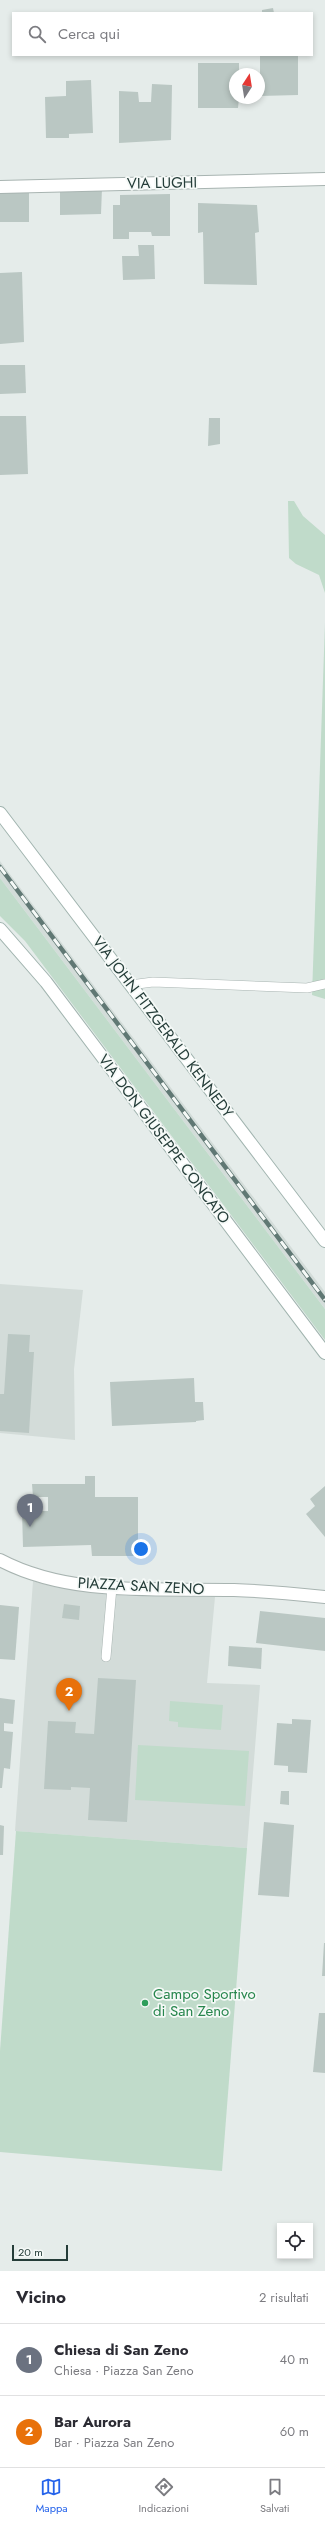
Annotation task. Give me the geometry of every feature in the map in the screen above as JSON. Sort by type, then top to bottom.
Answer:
[{"type":"street","name":"VIA LUGHI","points":[[0,187],[325,179]]},
{"type":"street","name":"VIA JOHN FITZGERALD KENNEDY","points":[[0,813],[325,1241]]},
{"type":"street","name":"VIA DON GIUSEPPE CONCATO","points":[[0,929],[46,982],[325,1353]]},
{"type":"street","name":"PIAZZA SAN ZENO","points":[[0,1560],[25,1572],[49,1578],[112,1587],[258,1591],[325,1597]]},
{"type":"lane","points":[[130,985],[153,982],[307,988],[325,984]]},
{"type":"lane","points":[[106,1657],[112,1587]]},
{"type":"shaded area","points":[[0,861],[325,1292],[325,1309],[0,878]]},
{"type":"shaded area","points":[[0,1284],[83,1290],[74,1369],[75,1440],[0,1433]]},
{"type":"shaded area","points":[[33,1581],[55,1587],[126,1596],[215,1597],[207,1683],[260,1685],[247,1848],[15,1831]]},
{"type":"green space","points":[[288,501],[294,501],[303,516],[325,535],[325,593],[319,575],[296,564],[289,558]]},
{"type":"green space","points":[[325,623],[325,999],[312,995]]},
{"type":"green space","points":[[0,878],[325,1309],[325,1340],[25,941],[0,916]]},
{"type":"green space","points":[[170,1701],[223,1705],[221,1730],[178,1727],[178,1722],[169,1721]]},
{"type":"green space","points":[[138,1745],[249,1751],[245,1806],[135,1800]]},
{"type":"green space","name":"Campo Sportivo di San Zeno","points":[[16,1831],[247,1848],[222,2171],[0,2152],[0,2051]]},
{"type":"building","points":[[273,8],[274,12],[262,12],[262,10]]},
{"type":"building","points":[[260,56],[298,56],[298,95],[265,96],[265,68],[260,68]]},
{"type":"building","points":[[198,63],[239,63],[239,68],[229,68],[229,104],[238,104],[238,108],[198,108]]},
{"type":"building","points":[[91,80],[93,133],[69,134],[69,138],[46,138],[45,97],[66,96],[66,81]]},
{"type":"building","points":[[152,84],[172,85],[171,140],[119,143],[119,91],[138,92],[139,102],[151,102]]},
{"type":"building","points":[[60,188],[102,188],[101,214],[60,215]]},
{"type":"building","points":[[0,193],[29,193],[29,222],[0,222]]},
{"type":"building","points":[[170,194],[170,236],[152,236],[151,232],[129,232],[129,239],[113,239],[113,205],[120,205],[120,195]]},
{"type":"building","points":[[198,203],[257,205],[259,232],[255,233],[257,285],[204,284],[203,232],[198,233]]},
{"type":"building","points":[[138,245],[154,245],[155,279],[123,280],[122,256],[139,256]]},
{"type":"building","points":[[22,272],[24,342],[0,344],[0,273]]},
{"type":"building","points":[[0,365],[25,365],[26,393],[0,394]]},
{"type":"building","points":[[0,416],[26,416],[28,474],[0,475]]},
{"type":"building","points":[[209,418],[220,418],[220,444],[208,446]]},
{"type":"building","points":[[8,1334],[30,1335],[29,1352],[34,1352],[29,1433],[0,1431],[0,1394],[4,1394]]},
{"type":"building","points":[[194,1378],[195,1402],[203,1402],[204,1420],[196,1422],[112,1426],[110,1382]]},
{"type":"building","points":[[85,1476],[95,1476],[95,1497],[138,1497],[138,1556],[92,1556],[91,1545],[23,1547],[22,1511],[48,1511],[48,1497],[33,1497],[32,1484],[85,1484]]},
{"type":"building","points":[[325,1486],[325,1537],[306,1514],[315,1506],[310,1499]]},
{"type":"building","points":[[64,1604],[80,1606],[79,1620],[62,1618]]},
{"type":"building","points":[[0,1605],[19,1607],[15,1660],[0,1659]]},
{"type":"building","points":[[260,1611],[325,1618],[325,1651],[256,1643]]},
{"type":"building","points":[[229,1646],[262,1648],[261,1669],[228,1666]]},
{"type":"building","points":[[98,1678],[136,1680],[127,1822],[88,1820],[90,1788],[71,1787],[71,1790],[44,1789],[48,1721],[76,1722],[75,1733],[94,1734]]},
{"type":"building","points":[[0,1698],[15,1700],[13,1724],[4,1723],[4,1731],[13,1732],[10,1769],[4,1768],[2,1788],[0,1788]]},
{"type":"building","points":[[292,1719],[311,1720],[307,1773],[288,1772],[288,1766],[274,1765],[277,1723],[292,1724]]},
{"type":"building","points":[[281,1791],[289,1791],[289,1805],[280,1804]]},
{"type":"building","points":[[264,1822],[294,1825],[289,1897],[258,1895]]},
{"type":"building","points":[[0,1825],[4,1826],[3,1855],[0,1855]]},
{"type":"building","points":[[324,1943],[325,1976],[322,1976]]},
{"type":"building","points":[[319,2013],[325,2013],[325,2073],[313,2072]]},
{"type":"railway","points":[[0,867],[325,1300]]},
{"type":"place","name":"Chiesa di San Zeno","points":[[30,1527]]},
{"type":"place","name":"Bar Aurora","points":[[69,1711]]},
{"type":"place","name":"Campo Sportivo di San Zeno","points":[[145,2003]]}]
